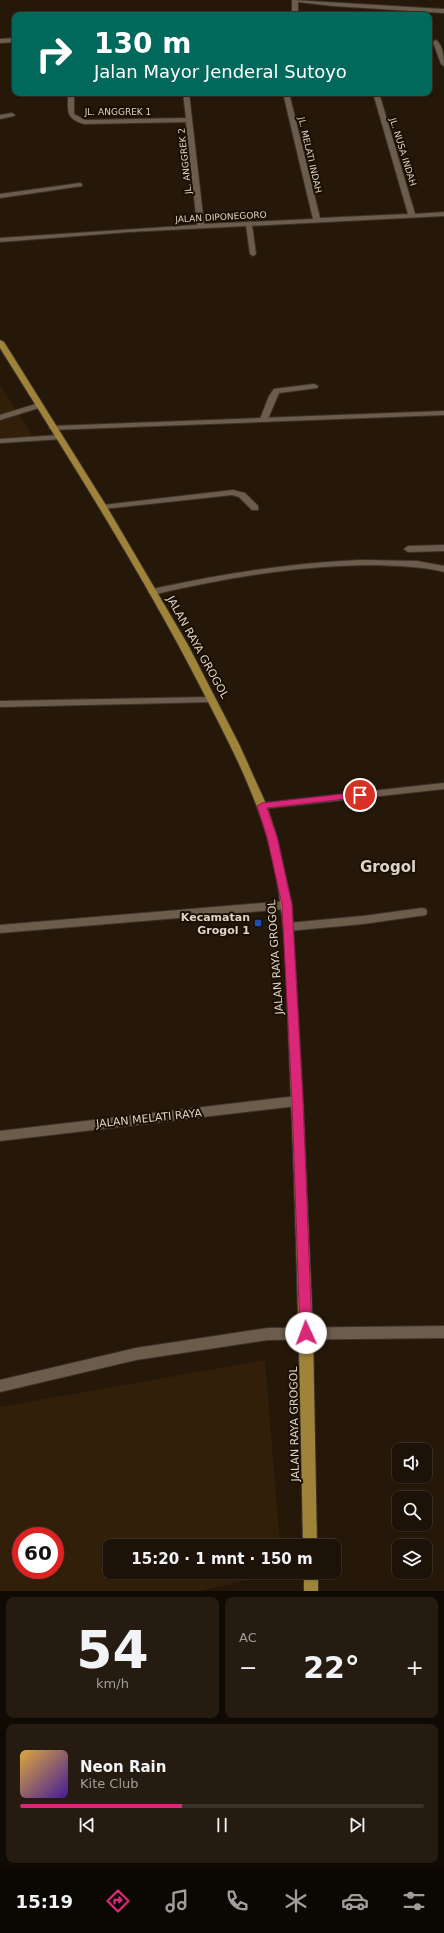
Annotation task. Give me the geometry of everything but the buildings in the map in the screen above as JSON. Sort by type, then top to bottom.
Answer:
[{"type":"main road","name":"JALAN RAYA GROGOL","points":[[0,342],[52,428],[103,507],[183,645],[234,744],[262,806],[272,837],[287,905],[297,1101],[306,1333],[310,1539]]},
{"type":"main road","points":[[308,1591],[310,1579]]},
{"type":"street","points":[[295,12],[296,0],[338,5],[444,10]]},
{"type":"street","points":[[420,8],[423,2]]},
{"type":"street","points":[[0,41],[12,40]]},
{"type":"street","points":[[432,42],[444,42]]},
{"type":"street","points":[[436,42],[444,64]]},
{"type":"street","name":"JL. ANGGREK 1","points":[[71,96],[71,114],[84,122],[189,120]]},
{"type":"street","name":"JL. ANGGREK 2","points":[[186,96],[201,227]]},
{"type":"street","name":"JL. MELATI INDAH","points":[[287,96],[316,221]]},
{"type":"street","name":"JL. NUSA INDAH","points":[[377,96],[412,216]]},
{"type":"street","points":[[0,117],[12,115]]},
{"type":"street","points":[[0,196],[80,185]]},
{"type":"street","name":"JALAN DIPONEGORO","points":[[0,240],[115,231],[444,214]]},
{"type":"street","points":[[249,225],[253,254]]},
{"type":"street","points":[[264,419],[272,396],[276,391],[314,386]]},
{"type":"street","points":[[0,418],[39,405]]},
{"type":"street","points":[[52,428],[264,419],[347,418],[444,413]]},
{"type":"street","points":[[0,441],[59,437]]},
{"type":"street","points":[[103,507],[233,492],[242,495],[255,508]]},
{"type":"street","points":[[408,549],[444,548]]},
{"type":"street","points":[[152,592],[188,583],[298,565],[364,562],[416,564],[444,569]]},
{"type":"street","points":[[0,704],[212,700]]},
{"type":"street","points":[[262,806],[444,786]]},
{"type":"street","points":[[0,929],[287,905]]},
{"type":"street","points":[[288,927],[363,920],[422,912]]},
{"type":"street","name":"JALAN MELATI RAYA","points":[[0,1136],[297,1101]]},
{"type":"street","points":[[0,1386],[136,1354],[268,1334],[444,1332]]},
{"type":"shaded area","points":[[0,385],[18,413],[33,437],[0,438]]},
{"type":"shaded area","points":[[265,1360],[279,1539],[103,1539],[103,1579],[251,1579],[199,1591],[0,1591],[0,1407]]},
{"type":"place","name":"Kecamatan Grogol 1","points":[[258,923]]},
{"type":"district","name":"Grogol","points":[[388,867]]},
{"type":"route","points":[[306,1333],[297,1101],[287,905],[272,837],[262,806],[360,795]]}]
